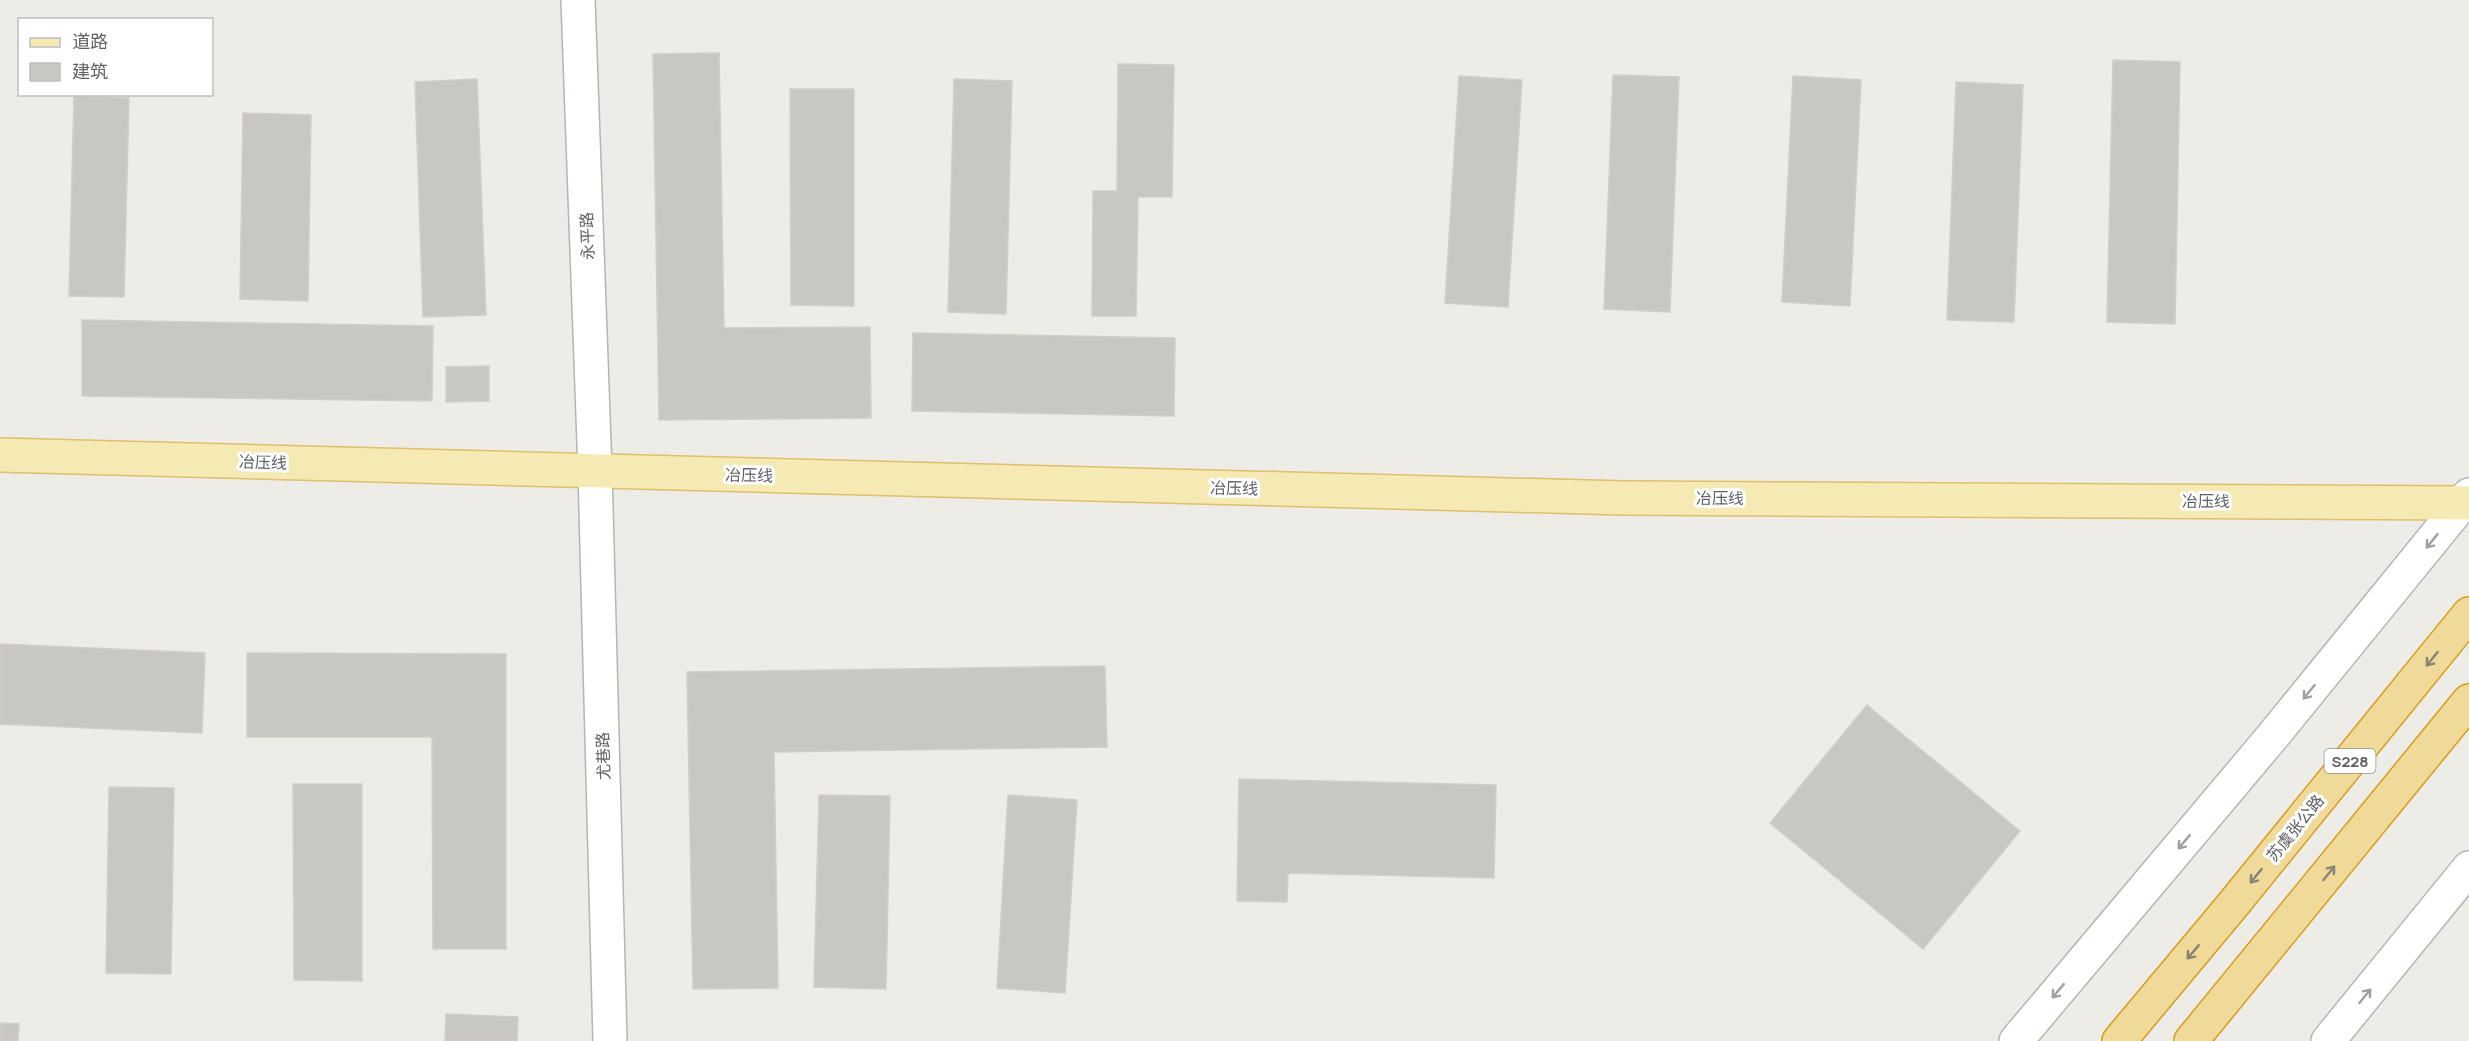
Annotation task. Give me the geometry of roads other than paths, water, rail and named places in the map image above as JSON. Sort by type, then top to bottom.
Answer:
[{"type":"highway","name":"苏虞张公路","points":[[2119,1041],[2231,908],[2469,614]]},
{"type":"highway","points":[[2191,1041],[2469,701]]},
{"type":"main road","name":"冶压线","points":[[0,455],[1624,498],[2467,500]]},
{"type":"street","name":"永平路","points":[[578,0],[595,471]]},
{"type":"street","name":"尤巷路","points":[[595,471],[610,1041]]},
{"type":"street","points":[[2016,1041],[2272,737],[2467,500]]},
{"type":"street","points":[[2328,1041],[2469,868]]}]
